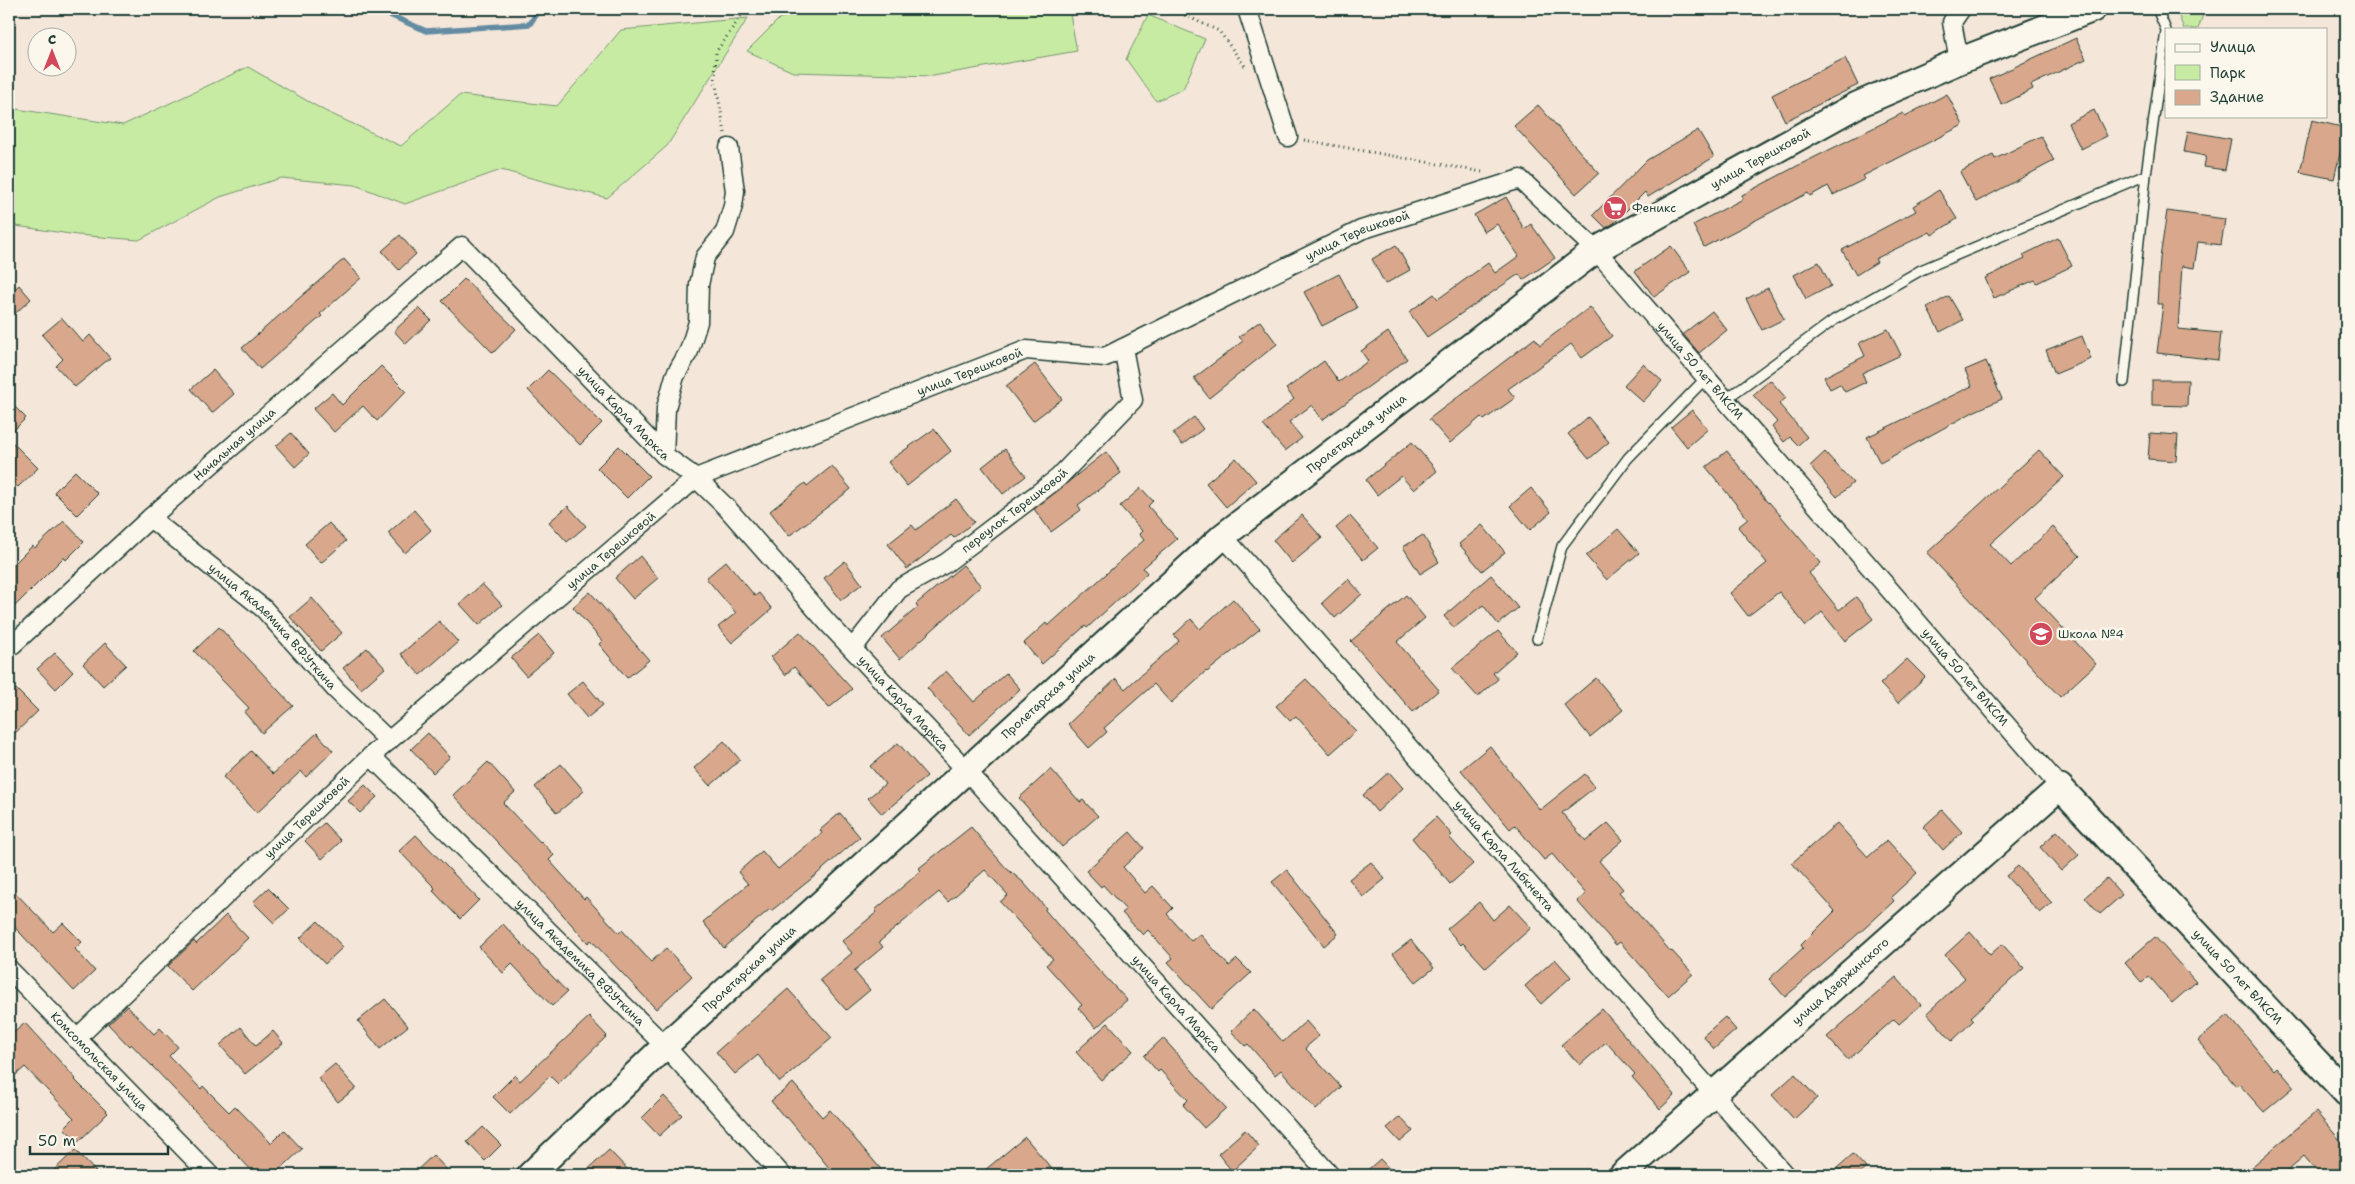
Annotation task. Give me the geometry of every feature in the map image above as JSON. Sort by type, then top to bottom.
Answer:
[{"type":"main road","name":"улица Терешковой","points":[[1596,250],[1856,105],[1959,61],[2093,9]]},
{"type":"main road","name":"Пролетарская улица","points":[[530,1175],[665,1046],[1223,536],[1596,250]]},
{"type":"main road","name":"улица 50 лет ВЛКСМ","points":[[2060,786],[2346,1093]]},
{"type":"main road","name":"улица Дзержинского","points":[[1622,1175],[1712,1093],[2060,786]]},
{"type":"street","points":[[1247,9],[1288,137]]},
{"type":"street","points":[[1959,61],[1952,22],[1961,9]]},
{"type":"street","points":[[664,455],[666,408],[675,376],[689,352],[698,322],[699,285],[705,257],[725,232],[733,206],[736,191],[729,148]]},
{"type":"street","points":[[1520,179],[1596,250]]},
{"type":"street","name":"улица Терешковой","points":[[76,1039],[371,756],[696,478],[1026,350],[1105,357],[1361,230],[1520,179]]},
{"type":"street","name":"улица Карла Маркса","points":[[462,246],[664,455],[696,478],[726,508],[827,622],[967,771],[1330,1175]]},
{"type":"street","name":"Начальная улица","points":[[9,648],[150,518],[462,246]]},
{"type":"street","name":"улица 50 лет ВЛКСМ","points":[[1596,250],[2060,786]]},
{"type":"street","name":"переулок Терешковой","points":[[853,648],[899,589],[946,563],[1058,478],[1133,400],[1123,348]]},
{"type":"street","name":"улица Академика В.Ф.Уткина","points":[[150,518],[264,609],[336,690],[389,741]]},
{"type":"street","name":"улица Карла Либкнехта","points":[[1223,536],[1785,1175]]},
{"type":"street","name":"улица Академика В.Ф.Уткина","points":[[371,756],[665,1046],[782,1175]]},
{"type":"street","name":"Комсомольская улица","points":[[9,968],[210,1175]]},
{"type":"lane","points":[[2157,9],[2165,29]]},
{"type":"lane","points":[[2124,382],[2146,175],[2165,38]]},
{"type":"lane","points":[[1726,399],[1834,320],[1921,270],[2146,175]]},
{"type":"lane","points":[[1537,638],[1562,546],[1628,458],[1707,377]]},
{"type":"path","points":[[729,148],[717,98],[714,60],[721,43],[741,16],[751,9]]},
{"type":"path","points":[[1171,9],[1219,32],[1248,71]]},
{"type":"path","points":[[1288,137],[1520,179]]},
{"type":"green space","points":[[818,9],[1069,9],[1077,51],[933,76],[793,72],[747,51],[780,18]]},
{"type":"green space","points":[[2176,9],[2205,9],[2198,28],[2184,28]]},
{"type":"green space","points":[[1148,15],[1205,39],[1183,89],[1156,101],[1126,59]]},
{"type":"green space","points":[[748,18],[667,146],[607,198],[501,170],[405,204],[355,185],[281,178],[220,197],[139,240],[77,235],[9,225],[9,108],[123,125],[248,67],[325,111],[401,146],[460,95],[557,106],[621,30]]},
{"type":"building","points":[[2076,38],[2086,59],[2031,85],[2033,89],[2002,105],[1989,79]]},
{"type":"building","points":[[1845,58],[1858,85],[1785,121],[1772,95]]},
{"type":"building","points":[[1947,94],[1963,125],[1863,176],[1865,179],[1833,195],[1828,186],[1810,196],[1808,193],[1704,247],[1693,225],[1743,199],[1742,195],[1797,166],[1903,113],[1905,116]]},
{"type":"building","points":[[1538,105],[1599,173],[1576,194],[1514,126]]},
{"type":"building","points":[[2094,110],[2107,136],[2081,149],[2068,123]]},
{"type":"building","points":[[2312,120],[2346,128],[2334,179],[2300,172]]},
{"type":"building","points":[[1698,130],[1714,157],[1648,197],[1645,192],[1614,223],[1606,228],[1593,215],[1647,160]]},
{"type":"building","points":[[2188,131],[2231,139],[2225,170],[2204,167],[2206,156],[2184,152]]},
{"type":"building","points":[[2041,136],[2054,161],[1976,202],[1960,172],[1993,155],[1995,159]]},
{"type":"building","points":[[1939,190],[1957,219],[1932,235],[1930,232],[1875,259],[1877,262],[1856,275],[1842,250],[1916,211],[1913,206]]},
{"type":"building","points":[[1506,197],[1524,229],[1531,224],[1555,258],[1523,280],[1519,274],[1427,337],[1409,312],[1434,294],[1438,299],[1488,263],[1495,273],[1519,256],[1497,224],[1484,232],[1474,215]]},
{"type":"building","points":[[2167,211],[2225,219],[2221,245],[2198,242],[2194,268],[2182,266],[2178,329],[2221,333],[2218,360],[2157,353],[2163,304],[2157,304],[2160,258]]},
{"type":"building","points":[[400,235],[416,254],[399,270],[382,251]]},
{"type":"building","points":[[2058,238],[2072,266],[2037,283],[2035,280],[1994,298],[1985,278],[2025,259],[2023,255]]},
{"type":"building","points":[[1396,245],[1410,270],[1385,284],[1372,259]]},
{"type":"building","points":[[1671,246],[1690,272],[1654,297],[1635,271]]},
{"type":"building","points":[[344,259],[361,278],[320,314],[322,316],[260,369],[242,348]]},
{"type":"building","points":[[1819,262],[1831,286],[1806,299],[1794,275]]},
{"type":"building","points":[[1339,274],[1357,308],[1322,326],[1304,292]]},
{"type":"building","points":[[464,279],[516,329],[493,353],[442,301]]},
{"type":"building","points":[[19,285],[31,299],[9,319],[9,294]]},
{"type":"building","points":[[1768,288],[1784,319],[1762,330],[1746,299]]},
{"type":"building","points":[[1949,296],[1963,320],[1940,332],[1927,308]]},
{"type":"building","points":[[1590,307],[1612,336],[1582,358],[1571,344],[1508,389],[1515,398],[1484,420],[1481,417],[1450,443],[1429,419],[1535,338],[1540,345]]},
{"type":"building","points":[[419,308],[431,320],[406,344],[394,331]]},
{"type":"building","points":[[1712,311],[1727,330],[1699,353],[1683,334]]},
{"type":"building","points":[[62,318],[83,342],[90,335],[110,358],[75,387],[56,366],[63,359],[42,335]]},
{"type":"building","points":[[1260,321],[1277,344],[1209,398],[1194,378],[1243,341],[1239,337]]},
{"type":"building","points":[[1888,329],[1901,355],[1862,373],[1866,382],[1845,392],[1840,384],[1830,389],[1824,377],[1865,356],[1859,343]]},
{"type":"building","points":[[1388,332],[1407,359],[1322,420],[1312,405],[1289,422],[1302,438],[1285,451],[1263,425],[1294,399],[1286,389],[1324,361],[1339,382],[1368,361],[1361,351]]},
{"type":"building","points":[[2082,336],[2091,359],[2055,374],[2046,350]]},
{"type":"building","points":[[1986,361],[2002,399],[1973,412],[1880,463],[1867,437],[1972,386],[1965,370]]},
{"type":"building","points":[[1035,364],[1062,399],[1033,421],[1006,386]]},
{"type":"building","points":[[1643,364],[1662,381],[1643,402],[1624,385]]},
{"type":"building","points":[[381,366],[406,391],[377,421],[363,406],[334,432],[313,409],[332,393],[342,405]]},
{"type":"building","points":[[213,370],[234,394],[212,413],[191,389]]},
{"type":"building","points":[[548,370],[602,423],[580,445],[528,390]]},
{"type":"building","points":[[1770,380],[1786,398],[1779,404],[1807,437],[1798,445],[1790,437],[1784,442],[1772,427],[1777,422],[1753,395]]},
{"type":"building","points":[[2152,380],[2188,380],[2187,406],[2152,405]]},
{"type":"building","points":[[9,401],[26,418],[9,435]]},
{"type":"building","points":[[1692,410],[1708,429],[1687,447],[1671,427]]},
{"type":"building","points":[[1194,417],[1203,429],[1182,445],[1173,433]]},
{"type":"building","points":[[1588,417],[1609,442],[1589,459],[1568,434]]},
{"type":"building","points":[[934,429],[951,451],[907,486],[888,462]]},
{"type":"building","points":[[291,433],[309,454],[295,467],[276,446]]},
{"type":"building","points":[[2150,433],[2178,435],[2176,461],[2148,459]]},
{"type":"building","points":[[9,439],[38,468],[18,487],[9,478]]},
{"type":"building","points":[[1412,442],[1437,471],[1414,490],[1401,476],[1377,495],[1366,480]]},
{"type":"building","points":[[619,446],[649,476],[627,498],[597,468]]},
{"type":"building","points":[[1005,449],[1026,476],[1003,494],[982,467]]},
{"type":"building","points":[[2039,450],[2064,477],[1990,544],[2011,566],[2053,527],[2080,556],[2035,598],[2096,664],[2060,697],[1927,553]]},
{"type":"building","points":[[1727,451],[1768,503],[1821,563],[1809,573],[1839,610],[1856,597],[1873,619],[1845,641],[1822,612],[1806,626],[1779,592],[1748,616],[1730,593],[1767,563],[1738,527],[1748,519],[1706,467]]},
{"type":"building","points":[[1106,452],[1121,473],[1078,505],[1081,510],[1051,532],[1034,509]]},
{"type":"building","points":[[1825,452],[1853,483],[1837,497],[1810,466]]},
{"type":"building","points":[[1236,458],[1256,481],[1226,507],[1206,483]]},
{"type":"building","points":[[832,466],[851,489],[789,536],[770,511],[805,483],[807,486]]},
{"type":"building","points":[[75,471],[98,494],[77,515],[54,492]]},
{"type":"building","points":[[1141,488],[1153,501],[1148,506],[1177,539],[1143,568],[1147,573],[1087,628],[1085,626],[1042,664],[1024,643],[1046,623],[1048,626],[1144,540],[1139,534],[1142,531],[1120,506]]},
{"type":"building","points":[[1531,488],[1551,512],[1530,530],[1510,506]]},
{"type":"building","points":[[956,499],[974,522],[954,538],[951,535],[907,569],[888,544],[912,525],[916,530]]},
{"type":"building","points":[[568,506],[586,526],[567,542],[549,522]]},
{"type":"building","points":[[414,510],[431,530],[405,553],[388,533]]},
{"type":"building","points":[[1302,515],[1322,538],[1292,563],[1273,540]]},
{"type":"building","points":[[1350,516],[1378,548],[1363,560],[1336,528]]},
{"type":"building","points":[[64,521],[84,542],[66,560],[64,557],[9,612],[9,569],[32,546],[35,548]]},
{"type":"building","points":[[329,523],[346,541],[321,563],[305,544]]},
{"type":"building","points":[[1482,525],[1505,552],[1482,571],[1459,544]]},
{"type":"building","points":[[1618,529],[1639,553],[1607,580],[1586,556]]},
{"type":"building","points":[[1423,535],[1439,562],[1420,574],[1403,547]]},
{"type":"building","points":[[640,556],[658,578],[633,599],[615,578]]},
{"type":"building","points":[[726,561],[755,596],[759,593],[772,609],[732,643],[718,627],[736,613],[706,578]]},
{"type":"building","points":[[845,561],[862,584],[841,600],[824,578]]},
{"type":"building","points":[[963,565],[981,586],[900,659],[882,638],[918,607],[916,604]]},
{"type":"building","points":[[1491,575],[1518,608],[1498,624],[1483,605],[1454,628],[1444,616]]},
{"type":"building","points":[[1348,579],[1362,594],[1335,618],[1322,603]]},
{"type":"building","points":[[482,584],[502,605],[479,625],[460,604]]},
{"type":"building","points":[[590,592],[649,660],[627,678],[599,644],[602,641],[573,607]]},
{"type":"building","points":[[1406,595],[1425,618],[1397,642],[1439,690],[1413,712],[1351,641]]},
{"type":"building","points":[[312,598],[342,633],[321,651],[290,617]]},
{"type":"building","points":[[1233,599],[1260,629],[1206,671],[1171,703],[1154,684],[1104,728],[1107,732],[1089,748],[1068,724],[1116,679],[1125,689],[1179,641],[1174,635],[1191,619],[1200,629]]},
{"type":"building","points":[[439,621],[458,642],[420,675],[401,654]]},
{"type":"building","points":[[219,627],[293,706],[262,733],[244,712],[249,708],[194,651]]},
{"type":"building","points":[[1498,631],[1517,652],[1493,673],[1498,679],[1478,697],[1452,668]]},
{"type":"building","points":[[800,632],[852,689],[829,708],[794,667],[785,675],[771,657]]},
{"type":"building","points":[[539,635],[554,653],[526,676],[511,658]]},
{"type":"building","points":[[105,643],[126,665],[103,686],[83,664]]},
{"type":"building","points":[[367,648],[385,668],[361,689],[343,668]]},
{"type":"building","points":[[55,653],[73,672],[56,689],[37,669]]},
{"type":"building","points":[[1907,659],[1925,677],[1898,703],[1880,684]]},
{"type":"building","points":[[946,671],[974,702],[1006,673],[1020,689],[969,735],[927,688]]},
{"type":"building","points":[[1596,678],[1623,710],[1590,737],[1564,705]]},
{"type":"building","points":[[1306,679],[1356,731],[1330,754],[1296,716],[1290,721],[1276,706]]},
{"type":"building","points":[[583,681],[603,705],[587,718],[567,694]]},
{"type":"building","points":[[16,689],[38,711],[9,739],[9,696]]},
{"type":"building","points":[[317,733],[333,751],[306,777],[301,771],[257,813],[223,777],[251,751],[273,774]]},
{"type":"building","points":[[428,733],[450,757],[433,773],[411,749]]},
{"type":"building","points":[[724,741],[740,760],[710,786],[694,768]]},
{"type":"building","points":[[898,743],[927,776],[882,814],[868,798],[885,784],[870,766]]},
{"type":"building","points":[[1490,746],[1540,810],[1585,774],[1595,787],[1562,813],[1586,841],[1608,823],[1623,840],[1599,861],[1623,889],[1619,892],[1671,952],[1693,974],[1668,996],[1620,942],[1616,945],[1577,901],[1586,894],[1552,854],[1544,860],[1515,825],[1510,829],[1461,770]]},
{"type":"building","points":[[488,762],[515,792],[503,803],[554,855],[549,860],[584,899],[586,897],[619,933],[622,930],[651,962],[666,948],[692,976],[656,1009],[591,940],[588,943],[453,795]]},
{"type":"building","points":[[561,764],[584,791],[557,813],[535,787]]},
{"type":"building","points":[[1051,769],[1080,802],[1083,800],[1098,816],[1062,847],[1019,798]]},
{"type":"building","points":[[1389,772],[1403,788],[1377,812],[1363,795]]},
{"type":"building","points":[[365,785],[377,797],[360,813],[348,801]]},
{"type":"building","points":[[1942,810],[1962,832],[1943,850],[1923,827]]},
{"type":"building","points":[[840,813],[860,837],[810,880],[771,911],[770,909],[724,948],[703,922],[748,884],[738,872],[762,851],[778,869],[822,833],[820,830]]},
{"type":"building","points":[[1436,817],[1452,835],[1449,837],[1473,864],[1450,884],[1412,838]]},
{"type":"building","points":[[324,823],[341,841],[322,859],[305,841]]},
{"type":"building","points":[[1837,823],[1868,857],[1887,840],[1917,873],[1891,897],[1894,901],[1785,997],[1769,979],[1803,948],[1801,945],[1835,911],[1792,863]]},
{"type":"building","points":[[971,827],[1006,868],[1023,882],[1069,938],[1127,1000],[1096,1028],[1078,1008],[1082,1005],[1046,965],[1053,959],[1000,902],[1008,895],[985,870],[948,902],[939,892],[879,942],[883,947],[854,971],[870,990],[846,1010],[820,980],[852,953],[842,941],[877,912],[875,910],[921,871],[919,868]]},
{"type":"building","points":[[2057,831],[2079,855],[2061,871],[2040,847]]},
{"type":"building","points":[[1130,832],[1144,848],[1123,867],[1145,893],[1153,886],[1173,908],[1167,914],[1191,941],[1200,934],[1229,966],[1237,959],[1251,973],[1211,1009],[1168,962],[1173,958],[1148,930],[1143,935],[1122,913],[1126,910],[1103,885],[1101,887],[1086,871]]},
{"type":"building","points":[[416,835],[479,900],[460,919],[433,891],[435,888],[399,851]]},
{"type":"building","points":[[1371,862],[1385,879],[1363,897],[1349,879]]},
{"type":"building","points":[[2018,866],[2052,903],[2040,913],[2006,876]]},
{"type":"building","points":[[1287,870],[1338,934],[1324,946],[1272,882]]},
{"type":"building","points":[[2107,878],[2122,895],[2100,914],[2085,897]]},
{"type":"building","points":[[9,886],[53,932],[63,923],[82,942],[75,949],[95,971],[74,991],[9,921]]},
{"type":"building","points":[[268,888],[289,909],[274,923],[253,902]]},
{"type":"building","points":[[1479,902],[1493,920],[1510,905],[1531,928],[1486,968],[1447,929]]},
{"type":"building","points":[[226,915],[248,938],[192,991],[168,966],[194,941],[196,944]]},
{"type":"building","points":[[318,921],[343,947],[325,964],[300,938]]},
{"type":"building","points":[[503,924],[567,992],[552,1006],[512,964],[503,973],[479,947]]},
{"type":"building","points":[[1970,932],[1990,955],[2002,944],[2024,968],[1971,1017],[1974,1020],[1952,1041],[1927,1013],[1965,978],[1945,955]]},
{"type":"building","points":[[2155,937],[2196,982],[2172,1003],[2149,976],[2142,983],[2125,963]]},
{"type":"building","points":[[1411,940],[1434,968],[1416,982],[1393,954]]},
{"type":"building","points":[[1555,959],[1571,977],[1541,1004],[1525,986]]},
{"type":"building","points":[[1896,977],[1921,1005],[1899,1024],[1894,1019],[1848,1060],[1827,1037]]},
{"type":"building","points":[[788,989],[832,1038],[780,1082],[758,1055],[735,1074],[716,1052]]},
{"type":"building","points":[[385,999],[408,1026],[380,1049],[358,1021]]},
{"type":"building","points":[[127,1006],[154,1034],[160,1028],[178,1047],[169,1056],[201,1089],[203,1086],[229,1112],[235,1106],[271,1143],[284,1130],[302,1149],[274,1175],[256,1175],[131,1044],[129,1046],[108,1024]]},
{"type":"building","points":[[1254,1009],[1283,1042],[1306,1021],[1319,1036],[1305,1048],[1341,1087],[1316,1110],[1281,1070],[1275,1075],[1248,1044],[1245,1046],[1231,1031]]},
{"type":"building","points":[[1602,1009],[1675,1095],[1660,1109],[1632,1077],[1635,1074],[1606,1042],[1580,1065],[1561,1045]]},
{"type":"building","points":[[2228,1015],[2274,1070],[2277,1067],[2294,1087],[2264,1112],[2239,1084],[2236,1086],[2198,1041]]},
{"type":"building","points":[[589,1017],[607,1036],[558,1084],[550,1076],[510,1114],[493,1097],[515,1075],[520,1081]]},
{"type":"building","points":[[1725,1017],[1736,1030],[1714,1049],[1703,1036]]},
{"type":"building","points":[[25,1023],[75,1080],[108,1113],[78,1142],[64,1128],[74,1118],[25,1067],[9,1081],[9,1037]]},
{"type":"building","points":[[1108,1023],[1133,1051],[1101,1080],[1076,1052]]},
{"type":"building","points":[[241,1027],[256,1046],[273,1031],[283,1043],[245,1074],[220,1045]]},
{"type":"building","points":[[1163,1038],[1226,1108],[1204,1128],[1183,1105],[1188,1100],[1144,1056]]},
{"type":"building","points":[[335,1064],[356,1088],[338,1102],[318,1078]]},
{"type":"building","points":[[1795,1074],[1817,1098],[1794,1119],[1772,1095]]},
{"type":"building","points":[[793,1083],[822,1117],[830,1110],[886,1175],[835,1175],[787,1117],[785,1118],[771,1101]]},
{"type":"building","points":[[664,1096],[682,1115],[659,1136],[642,1118]]},
{"type":"building","points":[[2316,1112],[2346,1147],[2346,1171],[2342,1175],[2320,1175],[2304,1156],[2282,1175],[2242,1175]]},
{"type":"building","points":[[1400,1117],[1413,1131],[1400,1142],[1387,1128]]},
{"type":"building","points":[[483,1127],[501,1145],[485,1161],[467,1142]]},
{"type":"building","points":[[1245,1130],[1259,1146],[1232,1171],[1218,1154]]},
{"type":"building","points":[[1025,1137],[1057,1175],[979,1175]]},
{"type":"building","points":[[75,1150],[99,1175],[49,1175]]},
{"type":"building","points":[[609,1150],[633,1175],[582,1175]]},
{"type":"building","points":[[1853,1154],[1866,1168],[1858,1175],[1829,1175]]},
{"type":"building","points":[[433,1155],[452,1175],[412,1175]]},
{"type":"building","points":[[1380,1159],[1395,1175],[1362,1175]]},
{"type":"waterway","points":[[376,9],[426,31],[530,24],[539,9]]},
{"type":"place","name":"Феникс","points":[[1615,208]]},
{"type":"place","name":"Школа №4","points":[[2041,634]]}]
